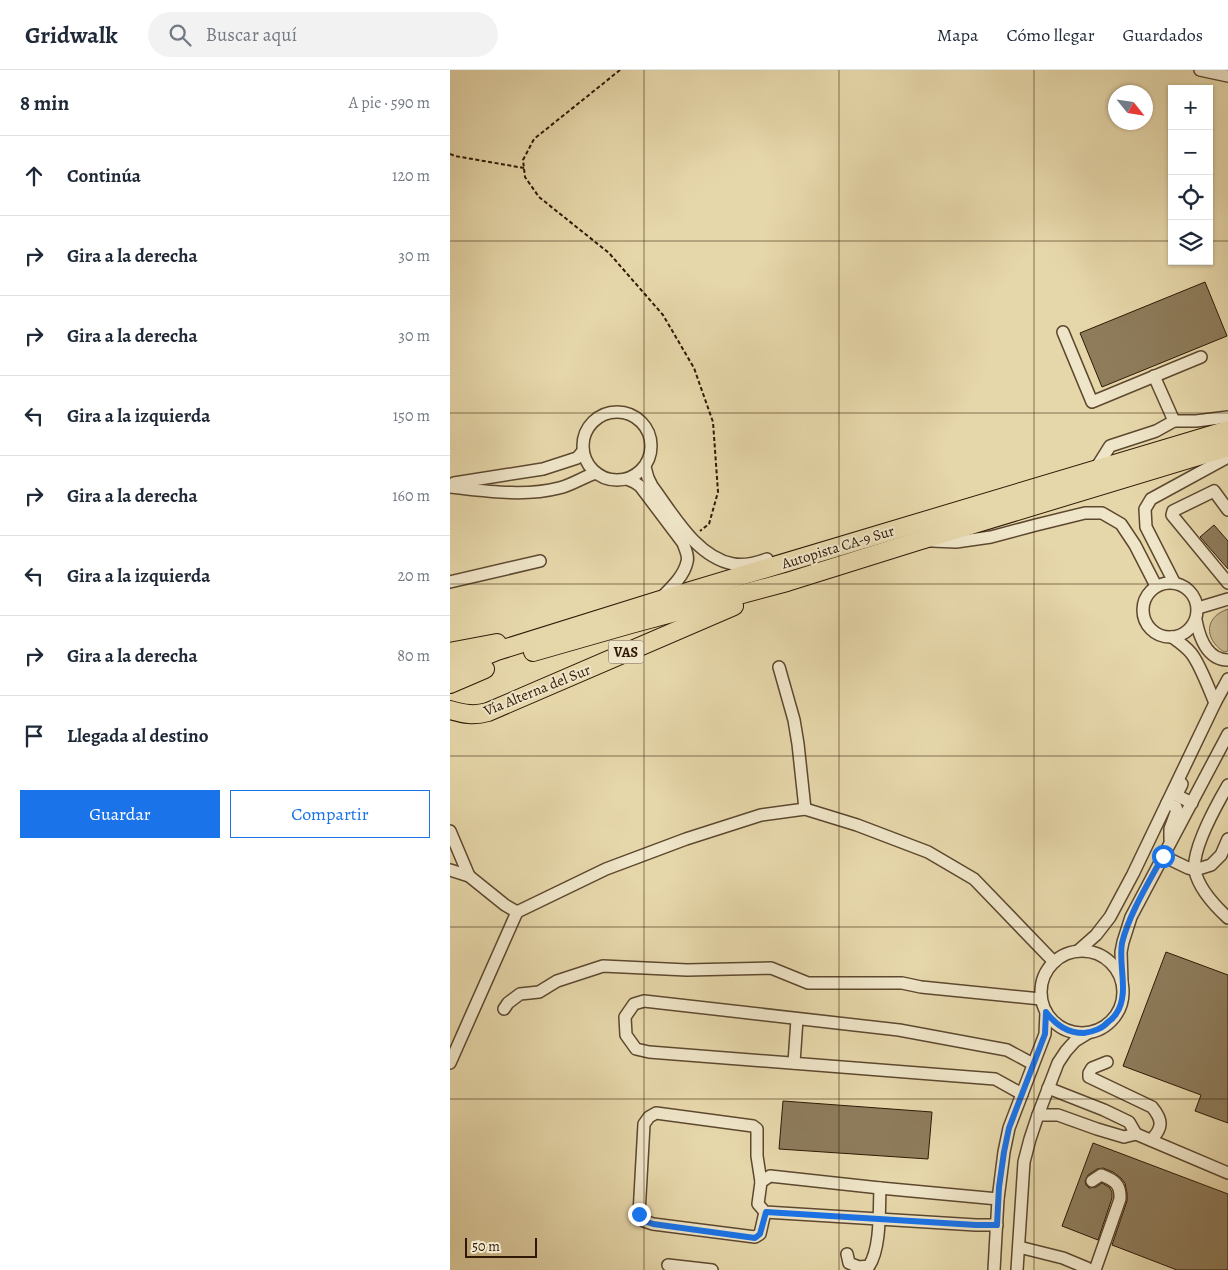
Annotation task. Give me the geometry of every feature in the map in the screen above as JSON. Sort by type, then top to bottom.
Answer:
[{"type":"highway","name":"Autopista CA-9 Sur","points":[[450,670],[497,651],[657,601],[1228,430]]},
{"type":"highway","name":"Autopista CA-9 Sur","points":[[450,684],[494,665],[541,650],[787,582],[1228,447]]},
{"type":"highway","name":"Vía Alterna del Sur","points":[[457,712],[480,714],[501,708],[787,582]]},
{"type":"highway","points":[[450,652],[504,641],[525,642]]},
{"type":"street","points":[[1200,70],[1228,76]]},
{"type":"street","points":[[1063,332],[1092,402],[1201,357]]},
{"type":"street","points":[[1154,376],[1174,421]]},
{"type":"street","points":[[615,411],[626,412],[644,424],[650,434],[652,445],[650,457],[645,467],[627,479],[605,478],[596,473],[587,463],[583,451],[583,439],[587,429],[594,420],[604,414],[615,411]]},
{"type":"street","points":[[1095,470],[1110,446],[1156,431],[1174,421],[1196,421],[1228,417]]},
{"type":"street","points":[[450,486],[543,469],[578,458],[583,451]]},
{"type":"street","points":[[1174,582],[1146,527],[1146,509],[1152,500],[1228,457]]},
{"type":"street","points":[[645,467],[652,486],[691,539],[711,556],[733,564],[754,563],[888,525],[901,528]]},
{"type":"street","points":[[450,486],[507,493],[535,492],[570,485],[596,473]]},
{"type":"street","points":[[627,479],[640,486],[683,543],[687,552],[688,561],[680,578],[657,601]]},
{"type":"street","points":[[1228,510],[1214,491],[1174,512],[1172,515],[1228,583]]},
{"type":"street","points":[[918,541],[956,542],[991,537],[1085,513],[1102,513],[1121,524],[1135,545],[1156,586]]},
{"type":"street","points":[[450,582],[540,561]]},
{"type":"street","points":[[1228,599],[1197,614],[1192,626],[1180,636],[1162,636],[1153,631],[1146,623],[1143,613],[1148,593],[1156,586],[1164,582],[1174,582],[1183,585],[1196,599],[1197,614],[1198,632],[1204,645],[1214,657],[1228,660]]},
{"type":"street","points":[[1172,637],[1184,645],[1192,655],[1214,703]]},
{"type":"street","points":[[779,667],[794,720],[805,809]]},
{"type":"street","points":[[1079,950],[1096,935],[1110,916],[1190,756],[1214,703],[1228,679]]},
{"type":"street","points":[[1017,1270],[1024,1162],[1048,1088],[1058,1063],[1075,1041],[1105,1026],[1117,1014],[1123,998],[1122,942],[1131,917],[1228,734]]},
{"type":"street","points":[[1190,756],[1178,796],[1192,803]]},
{"type":"street","points":[[1228,785],[1202,836],[1195,870],[1202,888],[1228,918]]},
{"type":"street","points":[[1167,803],[1176,807],[1177,810],[1170,829],[1171,841]]},
{"type":"street","points":[[450,1064],[517,912],[606,870],[686,838],[761,815],[805,809],[858,825],[928,852],[974,879],[1054,962]]},
{"type":"street","points":[[450,831],[469,876]]},
{"type":"street","points":[[1163,856],[1195,870],[1210,865],[1221,855],[1228,839]]},
{"type":"street","points":[[450,870],[469,876],[505,905],[517,912]]},
{"type":"street","points":[[1090,1032],[1077,1033],[1065,1030],[1054,1022],[1046,1012],[1041,999],[1041,986],[1046,972],[1054,962],[1065,954],[1079,950],[1093,952],[1106,958],[1116,968],[1122,982]]},
{"type":"street","points":[[504,1009],[508,1003],[520,994],[539,992],[557,981],[603,966],[687,970],[771,968],[808,983],[902,983],[920,987],[1041,999]]},
{"type":"street","points":[[1022,1094],[995,1079],[649,1052],[636,1048],[626,1035],[625,1017],[634,1004],[644,1001],[899,1030],[1007,1050],[1033,1064]]},
{"type":"street","points":[[994,1270],[998,1198],[1004,1152],[1009,1128],[1045,1034],[1046,1012]]},
{"type":"street","points":[[794,1063],[797,1019]]},
{"type":"street","points":[[1107,1062],[1092,1068],[1088,1073],[1090,1077],[1152,1107],[1159,1115],[1161,1123],[1158,1133],[1152,1140]]},
{"type":"street","points":[[1048,1088],[1129,1122],[1136,1134]]},
{"type":"street","points":[[766,1212],[760,1234],[755,1238],[653,1224],[644,1221],[639,1214],[644,1124],[649,1117],[656,1113],[753,1126],[757,1129],[757,1156],[761,1182],[758,1204],[766,1212],[997,1225]]},
{"type":"street","points":[[1038,1115],[1058,1115],[1124,1137],[1136,1134],[1228,1173]]},
{"type":"street","points":[[1092,1182],[1101,1175],[1118,1185],[1120,1191],[1120,1199],[1096,1270]]},
{"type":"street","points":[[761,1182],[770,1176],[998,1198]]},
{"type":"street","points":[[847,1254],[849,1263],[859,1267],[869,1266],[874,1258],[879,1219],[880,1188]]},
{"type":"street","points":[[1019,1247],[1063,1258],[1088,1270]]},
{"type":"street","points":[[668,1266],[712,1270]]},
{"type":"path","points":[[620,70],[534,139],[523,160],[525,177],[539,197],[609,254],[664,315],[694,368],[713,422],[718,492],[709,524],[691,539]]},
{"type":"path","points":[[450,154],[524,168]]},
{"type":"shaded area","points":[[1228,609],[1228,651],[1224,652],[1213,641],[1210,629],[1214,617]]},
{"type":"building","points":[[1205,282],[1227,336],[1102,387],[1080,333]]},
{"type":"building","points":[[1214,525],[1228,541],[1228,569],[1200,537]]},
{"type":"building","points":[[1166,952],[1228,975],[1228,1123],[1195,1111],[1201,1095],[1123,1066]]},
{"type":"building","points":[[783,1101],[932,1112],[928,1159],[779,1149]]},
{"type":"building","points":[[1093,1143],[1228,1194],[1228,1270],[1177,1270],[1112,1245],[1127,1201],[1127,1193],[1125,1183],[1121,1178],[1103,1168],[1097,1169],[1088,1175],[1085,1181],[1089,1188],[1096,1187],[1102,1183],[1109,1187],[1112,1192],[1112,1198],[1098,1240],[1062,1226]]},
{"type":"route","points":[[639,1214],[644,1221],[653,1224],[755,1238],[760,1234],[766,1212],[997,1225],[999,1187],[1009,1128],[1045,1034],[1046,1012],[1054,1022],[1065,1030],[1077,1033],[1090,1032],[1105,1026],[1117,1014],[1123,998],[1122,942],[1131,917],[1163,856]]}]
